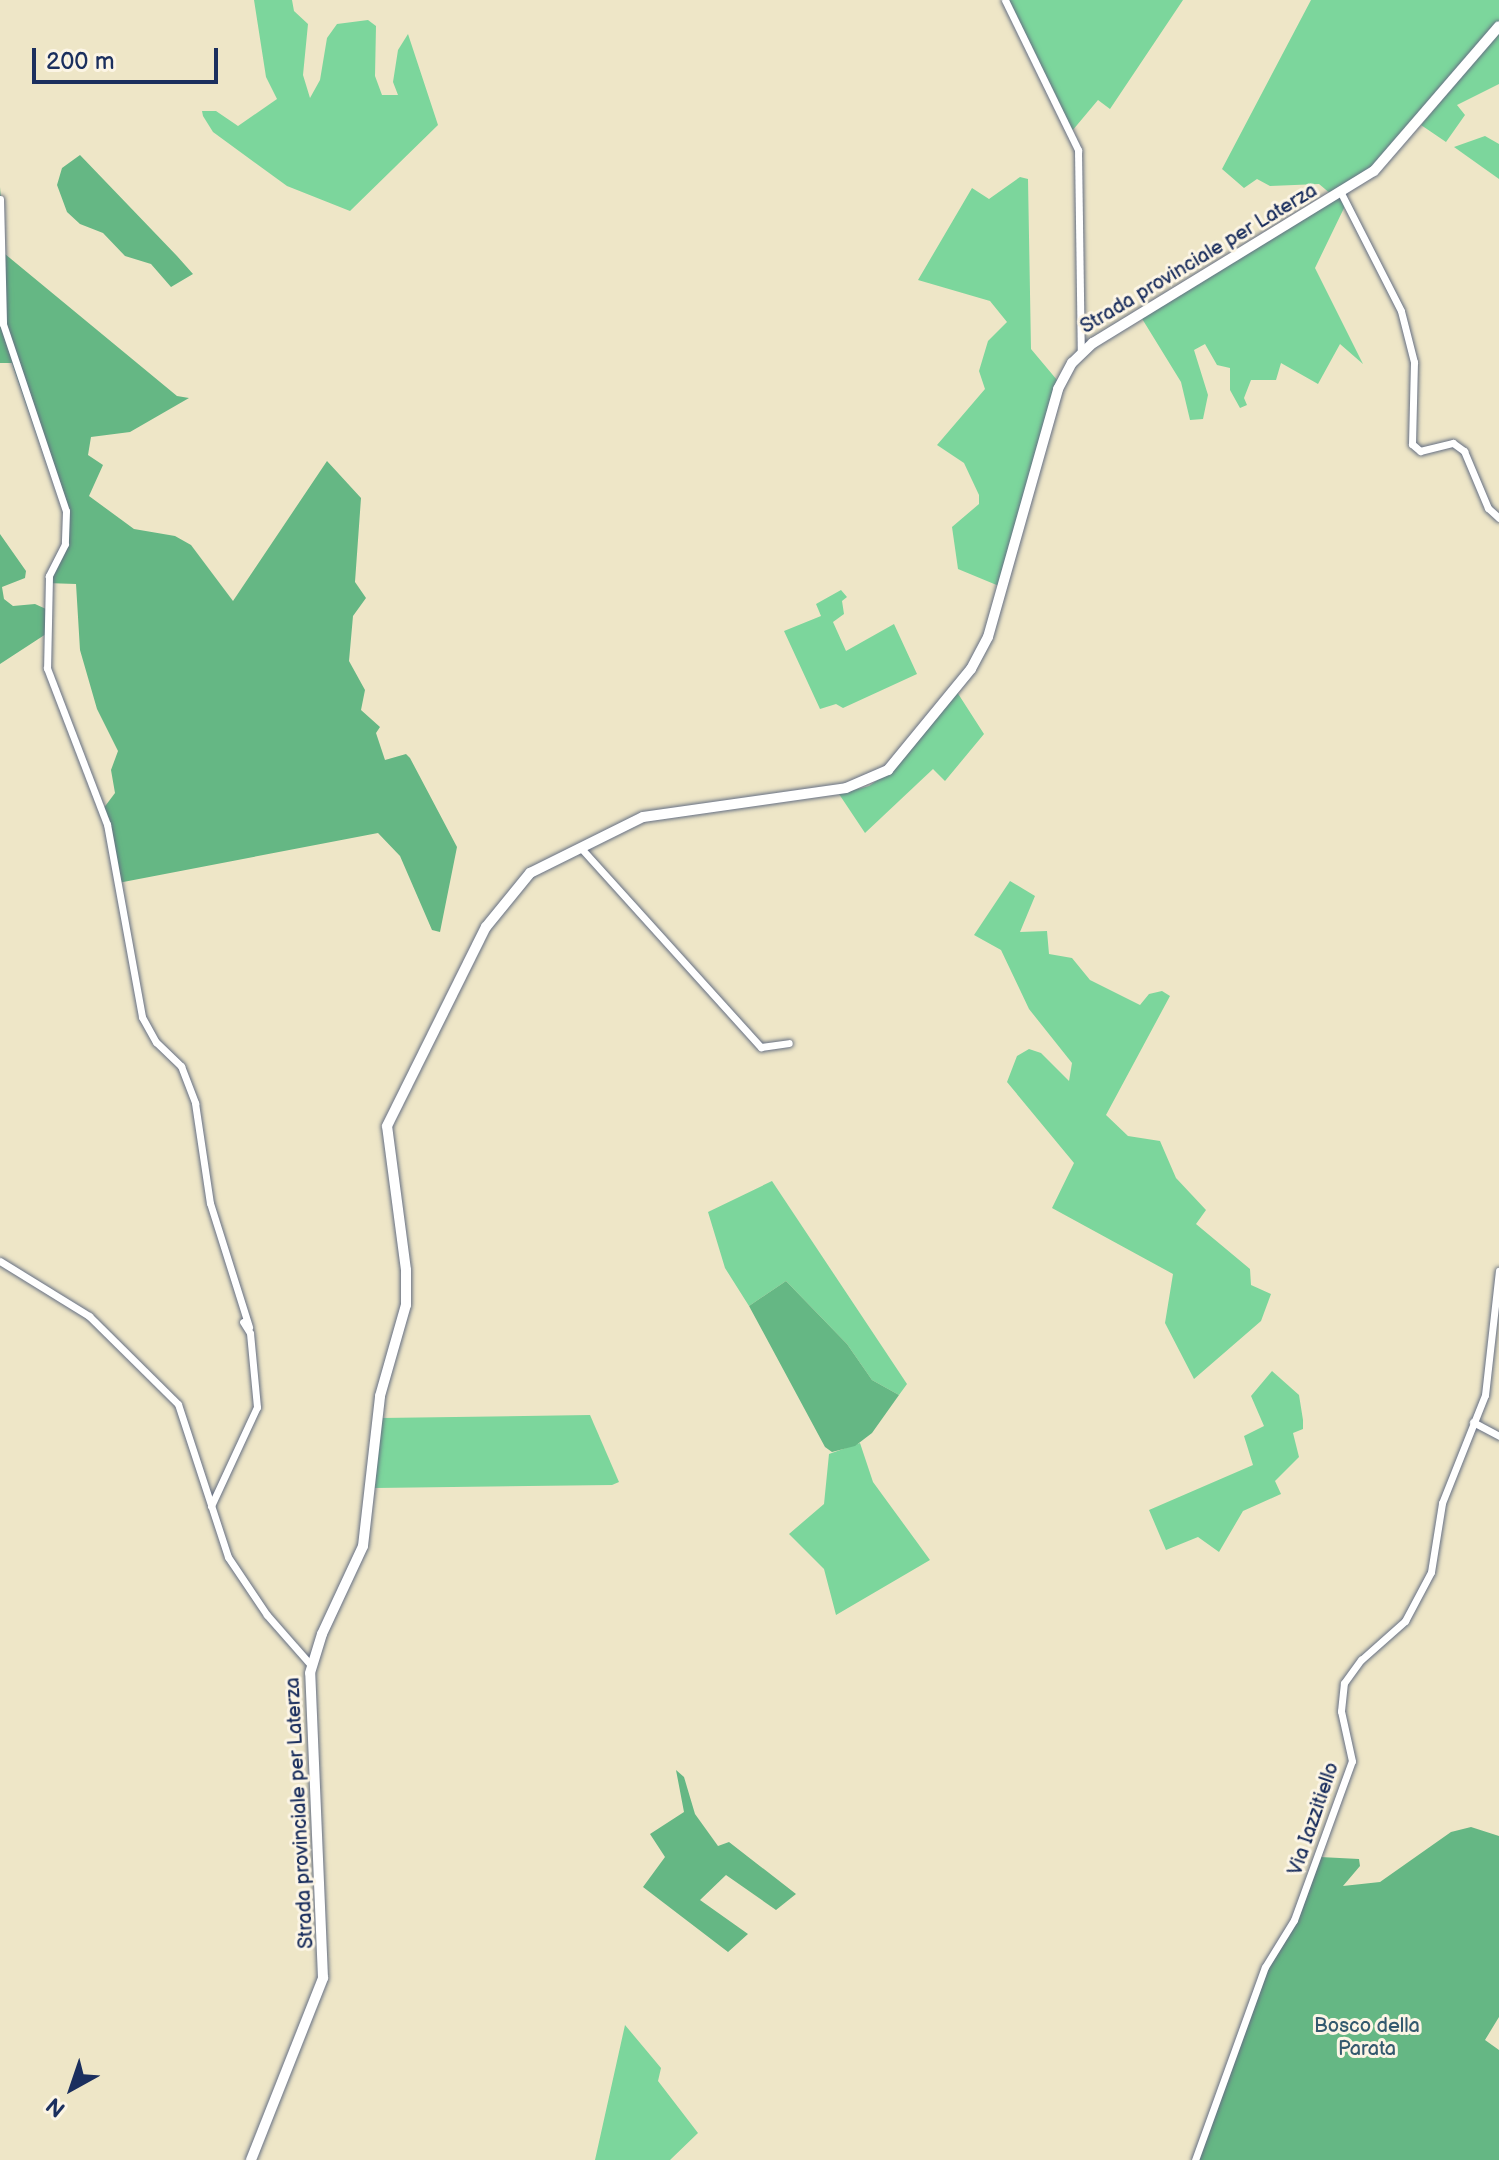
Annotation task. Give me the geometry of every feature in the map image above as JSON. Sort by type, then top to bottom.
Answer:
[{"type":"main road","name":"Strada provinciale per Laterza","points":[[251,2160],[323,1978],[311,1665],[363,1546],[380,1396],[404,1315],[406,1270],[388,1159],[389,1118],[500,905],[530,873],[658,812],[862,784],[898,760],[971,669],[988,637],[1058,389],[1081,353],[1341,193],[1392,153],[1499,26]]},
{"type":"street","points":[[1005,0],[1078,150],[1081,353]]},
{"type":"street","points":[[1341,193],[1404,324],[1414,362],[1412,444],[1420,451],[1453,443],[1464,451],[1488,508],[1499,518]]},
{"type":"street","points":[[0,199],[3,324],[66,511],[65,544],[49,576],[47,668],[107,824],[139,1010],[152,1037],[181,1066],[195,1103],[210,1203],[246,1324],[257,1407],[211,1506]]},
{"type":"street","points":[[580,847],[761,1047],[789,1043]]},
{"type":"street","points":[[0,1261],[89,1316],[169,1391],[182,1410],[211,1506],[237,1573],[311,1665]]},
{"type":"street","name":"Via Iazzitiello","points":[[1195,2160],[1265,1967],[1294,1920],[1352,1761],[1341,1711],[1344,1683],[1361,1660],[1405,1621],[1422,1593],[1442,1503],[1488,1377],[1499,1271]]},
{"type":"street","points":[[1473,1422],[1499,1436]]},
{"type":"green space","points":[[254,0],[292,0],[294,11],[308,24],[303,75],[310,98],[320,80],[327,38],[337,24],[368,20],[376,26],[375,76],[382,95],[398,95],[393,82],[398,50],[408,34],[438,125],[350,211],[287,186],[213,132],[203,116],[202,111],[216,111],[238,126],[277,99],[266,77]]},
{"type":"green space","points":[[1007,0],[1183,0],[1110,109],[1098,100],[1072,131]]},
{"type":"green space","points":[[1311,0],[1499,0],[1499,22],[1381,162],[1331,194],[1319,184],[1270,186],[1257,179],[1244,188],[1222,169]]},
{"type":"green space","points":[[1499,31],[1499,84],[1457,105],[1465,115],[1446,142],[1421,125]]},
{"type":"green space","points":[[1485,136],[1499,144],[1499,179],[1454,147]]},
{"type":"green space","points":[[80,155],[193,274],[171,287],[151,264],[125,256],[103,233],[80,224],[67,212],[57,185],[62,168]]},
{"type":"green space","points":[[1020,177],[1028,179],[1031,349],[1057,380],[999,586],[958,569],[952,527],[979,504],[979,495],[964,463],[937,445],[985,389],[979,371],[988,341],[1007,322],[990,301],[918,280],[972,188],[989,199]]},
{"type":"green space","points":[[0,187],[5,254],[177,396],[189,398],[130,432],[91,437],[88,455],[103,465],[89,496],[134,529],[175,536],[191,545],[233,601],[327,461],[361,498],[355,582],[366,598],[353,616],[349,661],[365,690],[361,710],[380,727],[376,733],[385,760],[406,754],[410,758],[457,847],[440,932],[432,930],[400,856],[378,833],[118,883],[103,809],[115,793],[111,770],[118,751],[97,709],[80,650],[76,584],[46,583],[63,543],[65,517],[12,363],[0,363]]},
{"type":"green space","points":[[1340,197],[1345,206],[1315,268],[1363,364],[1340,344],[1318,384],[1281,363],[1276,380],[1251,380],[1244,398],[1247,405],[1240,408],[1230,390],[1230,368],[1217,365],[1205,344],[1194,350],[1208,395],[1203,419],[1190,420],[1181,382],[1141,317]]},
{"type":"green space","points":[[0,534],[26,571],[25,578],[2,587],[4,599],[13,606],[35,604],[46,609],[46,634],[0,664]]},
{"type":"green space","points":[[841,590],[847,597],[842,601],[844,614],[833,622],[846,651],[894,624],[917,674],[843,708],[836,704],[820,709],[784,631],[821,616],[816,604]]},
{"type":"green space","points":[[957,692],[984,734],[945,781],[933,769],[865,833],[839,794],[869,786],[895,768]]},
{"type":"green space","points":[[1010,881],[1035,896],[1020,932],[1047,931],[1049,954],[1072,958],[1090,980],[1140,1005],[1149,994],[1162,991],[1170,996],[1106,1115],[1128,1136],[1160,1141],[1176,1178],[1206,1210],[1196,1224],[1250,1269],[1251,1285],[1271,1294],[1261,1321],[1194,1379],[1165,1323],[1173,1274],[1052,1208],[1074,1163],[1007,1082],[1017,1056],[1029,1049],[1041,1053],[1069,1081],[1072,1063],[1029,1009],[1001,950],[974,935]]},
{"type":"green space","points":[[772,1181],[907,1384],[899,1395],[872,1380],[847,1344],[786,1281],[749,1306],[725,1268],[708,1212]]},
{"type":"green space","points":[[786,1281],[847,1344],[872,1380],[899,1395],[872,1433],[855,1446],[832,1452],[825,1447],[749,1306]]},
{"type":"green space","points":[[1272,1371],[1299,1395],[1303,1420],[1303,1429],[1293,1433],[1299,1457],[1275,1481],[1281,1494],[1243,1511],[1219,1552],[1198,1537],[1166,1550],[1149,1510],[1253,1465],[1244,1436],[1264,1426],[1251,1396]]},
{"type":"green space","points":[[590,1415],[619,1482],[612,1485],[375,1488],[381,1418]]},
{"type":"green space","points":[[860,1443],[873,1482],[930,1560],[836,1615],[824,1569],[789,1534],[824,1504],[829,1454]]},
{"type":"green space","points":[[676,1770],[684,1777],[695,1814],[718,1846],[729,1842],[796,1894],[776,1910],[726,1875],[700,1900],[748,1934],[728,1952],[643,1887],[665,1857],[650,1834],[684,1812]]},
{"type":"green space","name":"Bosco della Parata","points":[[1471,1827],[1499,1836],[1499,2017],[1485,2040],[1499,2050],[1499,2160],[1198,2160],[1264,1974],[1296,1921],[1320,1857],[1359,1859],[1360,1866],[1343,1886],[1380,1882],[1451,1832]]},
{"type":"green space","points":[[625,2025],[661,2068],[658,2081],[698,2133],[670,2160],[595,2160]]}]
